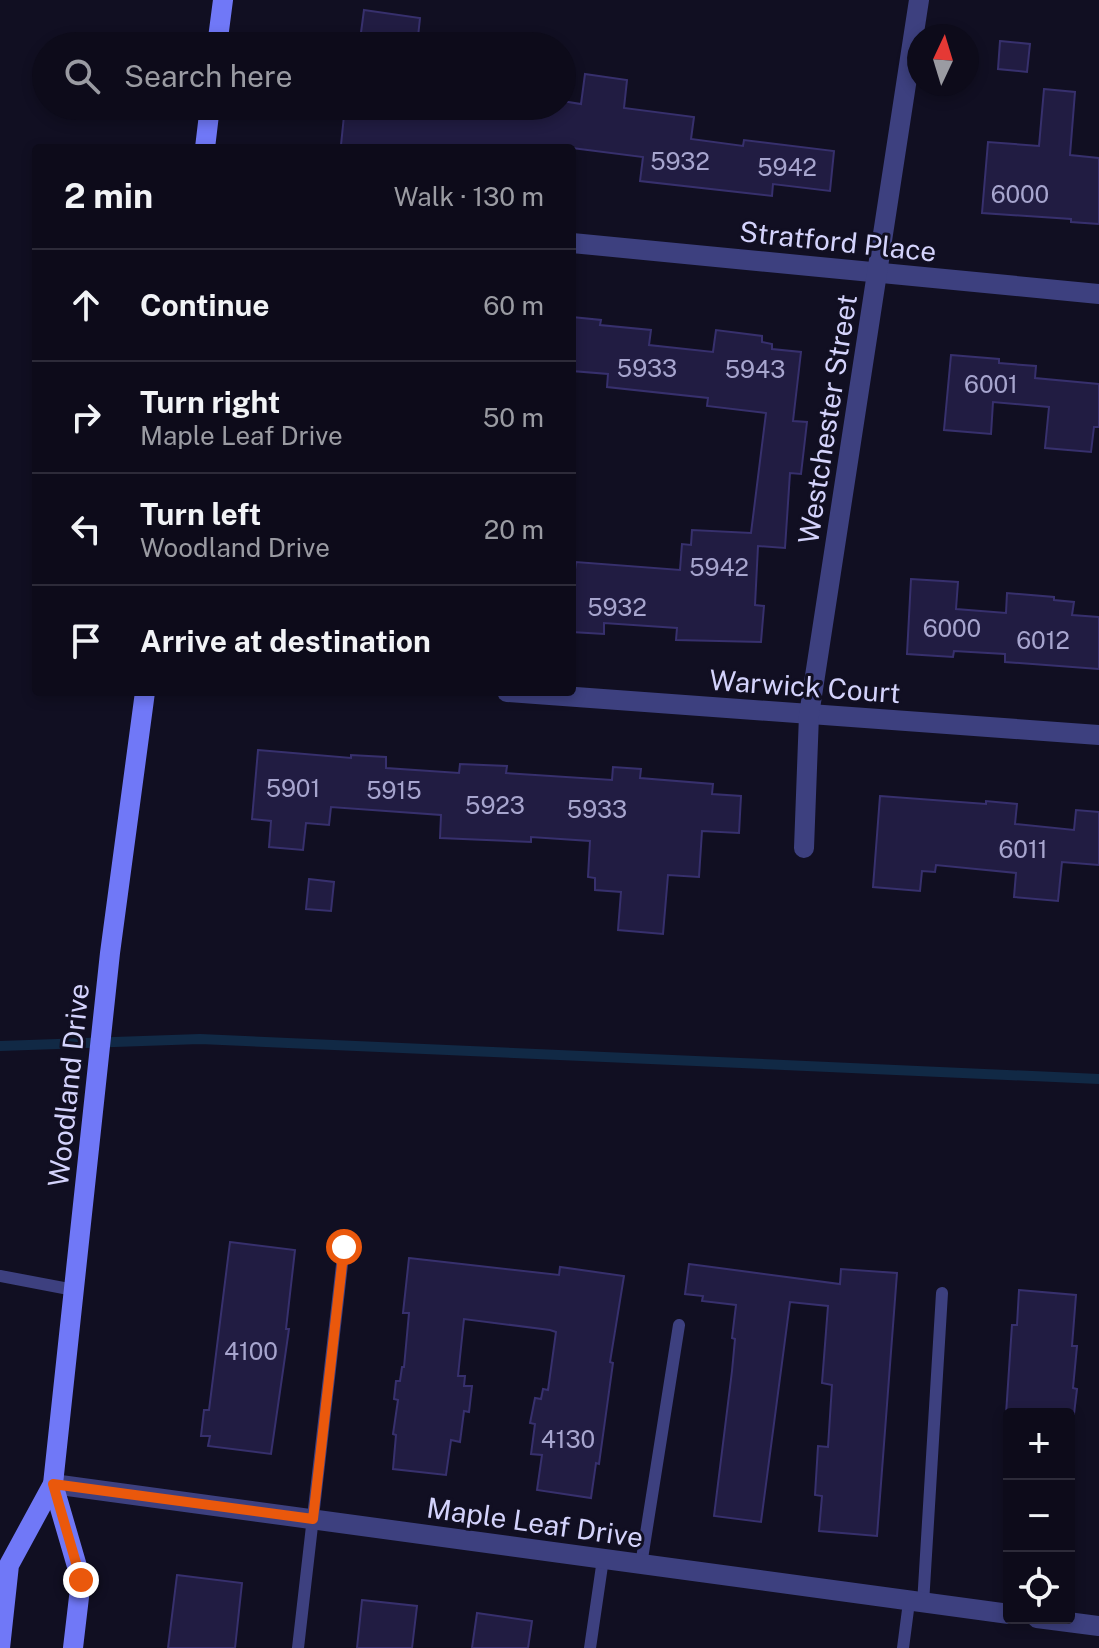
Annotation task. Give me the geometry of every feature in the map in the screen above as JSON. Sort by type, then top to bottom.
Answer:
[{"type":"main road","points":[[219,32],[223,0]]},
{"type":"main road","points":[[205,144],[208,120]]},
{"type":"main road","name":"Woodland Drive","points":[[0,1648],[9,1565],[53,1484],[110,953],[144,696]]},
{"type":"main road","name":"Woodland Drive","points":[[53,1484],[81,1580],[73,1648]]},
{"type":"street","name":"Westchester Street","points":[[804,848],[809,715],[919,0]]},
{"type":"street","name":"Stratford Place","points":[[576,243],[1099,294]]},
{"type":"street","name":"Warwick Court","points":[[560,696],[1099,735]]},
{"type":"street","name":"Maple Leaf Drive","points":[[53,1484],[1003,1613]]},
{"type":"street","points":[[1075,1623],[1099,1626]]},
{"type":"lane","points":[[298,1648],[344,1247]]},
{"type":"lane","points":[[0,1276],[74,1290]]},
{"type":"lane","points":[[903,1648],[916,1603],[942,1293]]},
{"type":"lane","points":[[641,1565],[679,1325]]},
{"type":"lane","points":[[590,1648],[603,1559]]},
{"type":"building","points":[[364,10],[420,18],[418,32],[361,32]]},
{"type":"building","points":[[1000,41],[1030,44],[1027,72],[998,69]]},
{"type":"building","points":[[585,74],[627,80],[624,108],[694,117],[691,139],[743,146],[744,140],[834,151],[830,191],[773,184],[772,196],[640,181],[643,157],[576,149],[576,144],[341,144],[344,120],[576,120],[576,103],[581,104]]},
{"type":"building","points":[[1044,89],[1075,92],[1070,155],[1099,158],[1099,224],[982,213],[988,142],[1039,146]]},
{"type":"building","points":[[576,317],[601,320],[600,325],[651,330],[649,345],[713,352],[716,330],[762,336],[762,342],[772,344],[772,349],[801,352],[793,421],[807,422],[801,474],[790,473],[785,548],[758,546],[755,605],[764,606],[761,642],[676,640],[677,628],[604,623],[604,634],[576,632],[576,562],[680,570],[682,544],[691,545],[692,530],[751,533],[766,413],[707,406],[708,398],[607,387],[608,374],[576,371]]},
{"type":"building","points":[[951,355],[1036,366],[1035,378],[1099,384],[1099,427],[1094,427],[1091,452],[1045,448],[1049,407],[993,402],[991,434],[944,430]]},
{"type":"building","points":[[911,579],[958,582],[956,609],[1006,613],[1007,593],[1074,602],[1072,615],[1099,617],[1099,669],[1005,662],[1005,654],[954,651],[953,657],[907,654]]},
{"type":"building","points":[[258,750],[351,758],[351,755],[386,757],[386,768],[459,773],[460,764],[507,766],[506,773],[612,780],[613,767],[641,769],[640,778],[713,784],[712,794],[741,796],[739,833],[702,831],[699,877],[668,875],[663,934],[618,930],[621,892],[595,890],[595,878],[588,877],[590,841],[531,837],[531,842],[440,838],[441,815],[331,807],[329,825],[306,823],[303,850],[269,847],[271,821],[252,819]]},
{"type":"building","points":[[880,796],[1017,804],[1015,824],[1074,830],[1076,810],[1099,812],[1099,865],[1062,862],[1058,901],[1014,897],[1016,873],[936,865],[935,872],[922,871],[920,891],[873,887]]},
{"type":"building","points":[[309,879],[334,882],[331,911],[306,909]]},
{"type":"building","points":[[230,1242],[295,1250],[286,1329],[289,1329],[271,1454],[208,1446],[210,1436],[201,1436],[204,1410],[209,1410]]},
{"type":"building","points":[[409,1258],[559,1275],[560,1267],[624,1276],[610,1362],[613,1363],[599,1464],[596,1463],[591,1498],[537,1490],[542,1455],[531,1454],[535,1424],[530,1423],[535,1398],[541,1399],[543,1389],[548,1390],[556,1332],[550,1330],[464,1319],[458,1376],[465,1376],[464,1386],[472,1386],[469,1412],[464,1411],[460,1442],[451,1440],[446,1475],[393,1469],[396,1435],[393,1434],[398,1400],[394,1399],[396,1381],[400,1381],[404,1367],[409,1313],[403,1313]]},
{"type":"building","points":[[689,1264],[840,1284],[841,1269],[897,1273],[877,1536],[819,1531],[822,1496],[815,1495],[818,1446],[828,1447],[832,1385],[822,1383],[828,1306],[790,1302],[761,1522],[714,1516],[732,1371],[736,1305],[702,1301],[703,1296],[685,1294]]},
{"type":"building","points":[[1019,1290],[1076,1295],[1072,1346],[1077,1346],[1073,1388],[1077,1389],[1075,1408],[1006,1408],[1012,1325],[1017,1325]]},
{"type":"building","points":[[177,1575],[242,1583],[235,1648],[168,1648]]},
{"type":"building","points":[[362,1600],[417,1606],[412,1648],[357,1648]]},
{"type":"building","points":[[477,1613],[532,1621],[528,1648],[472,1648]]},
{"type":"waterway","points":[[0,1046],[200,1039],[1099,1079]]},
{"type":"route","points":[[81,1580],[53,1484],[313,1519],[344,1247]]}]
